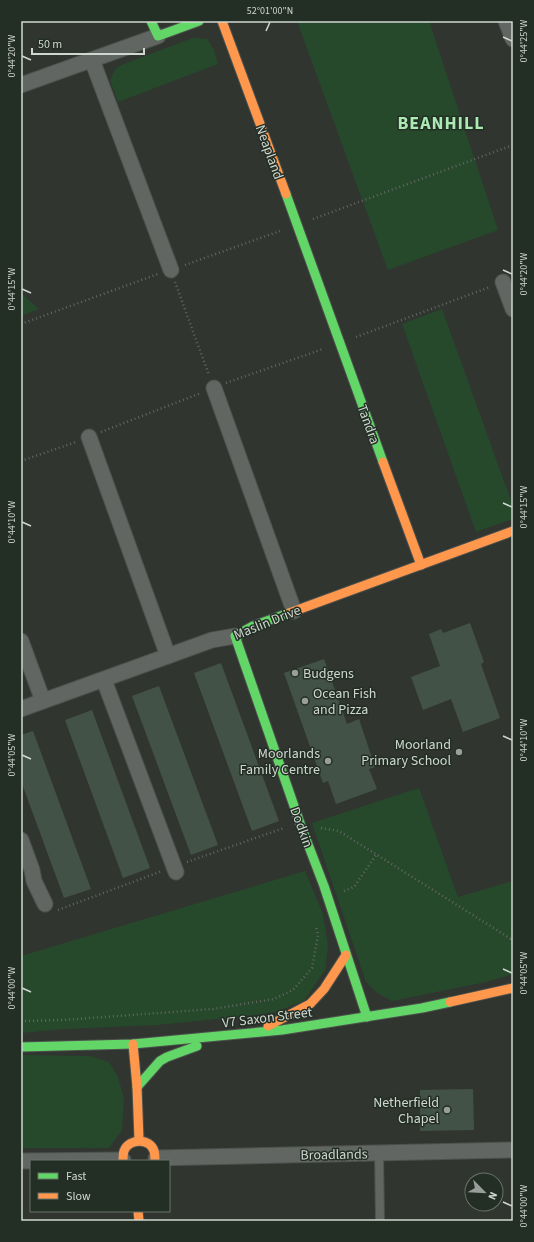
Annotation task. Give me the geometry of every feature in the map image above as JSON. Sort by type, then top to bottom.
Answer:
[{"type":"street","points":[[151,21],[158,36]]},
{"type":"street","points":[[21,85],[199,21]]},
{"type":"street","name":"Neapland","points":[[222,21],[317,283]]},
{"type":"street","points":[[506,21],[513,39]]},
{"type":"street","points":[[92,60],[171,270]]},
{"type":"street","points":[[503,282],[513,308]]},
{"type":"street","name":"Tandra","points":[[317,283],[421,564]]},
{"type":"street","points":[[214,388],[294,611]]},
{"type":"street","points":[[89,437],[168,656]]},
{"type":"street","name":"Maslin Drive","points":[[21,708],[104,680],[212,640],[235,636],[253,626],[513,531]]},
{"type":"street","name":"Dodkin","points":[[235,636],[301,826],[328,897],[367,1018]]},
{"type":"street","points":[[21,641],[43,701]]},
{"type":"street","points":[[104,680],[176,872]]},
{"type":"street","points":[[21,840],[32,870],[34,881],[45,904]]},
{"type":"street","points":[[253,1033],[310,1004],[324,989],[346,955]]},
{"type":"street","name":"V7 Saxon Street","points":[[21,1047],[133,1044],[253,1033],[367,1018],[487,995],[513,988]]},
{"type":"street","points":[[137,1087],[160,1061],[167,1057],[230,1035]]},
{"type":"street","points":[[133,1044],[137,1087],[138,1140]]},
{"type":"street","points":[[123,1160],[124,1149],[133,1141],[138,1140],[149,1144],[153,1148],[156,1160]]},
{"type":"street","name":"Broadlands","points":[[156,1160],[513,1150]]},
{"type":"lane","points":[[380,1153],[380,1221]]},
{"type":"path","points":[[21,324],[297,225],[513,145]]},
{"type":"path","points":[[171,270],[214,388]]},
{"type":"path","points":[[21,461],[89,437],[214,388],[503,282]]},
{"type":"path","points":[[301,826],[339,831],[512,938],[513,945]]},
{"type":"path","points":[[328,897],[354,887],[376,855]]},
{"type":"path","points":[[21,1021],[63,1020],[213,1009],[274,999],[293,990],[312,968],[318,935],[315,922]]},
{"type":"green space","points":[[297,21],[429,21],[498,230],[388,270]]},
{"type":"green space","points":[[193,38],[207,39],[214,50],[218,64],[118,102],[110,80],[116,68]]},
{"type":"green space","points":[[21,293],[39,309],[21,316]]},
{"type":"green space","points":[[442,309],[513,506],[513,519],[476,532],[402,324]]},
{"type":"green space","points":[[419,788],[458,897],[513,881],[513,974],[486,982],[392,1001],[377,993],[366,982],[312,823]]},
{"type":"green space","points":[[305,871],[323,914],[328,946],[325,970],[304,1001],[275,1012],[246,1016],[157,1025],[66,1029],[21,1033],[21,956]]},
{"type":"green space","points":[[21,1055],[90,1056],[109,1062],[118,1077],[124,1099],[122,1130],[109,1148],[21,1148]]},
{"type":"building","name":"Moorland Primary School","points":[[470,623],[484,662],[481,664],[500,718],[463,732],[451,699],[423,710],[411,677],[440,666],[429,634],[441,629],[443,633]]},
{"type":"building","points":[[324,659],[347,724],[359,719],[375,767],[369,769],[377,789],[336,804],[328,781],[323,783],[284,673]]},
{"type":"building","points":[[221,663],[279,821],[252,831],[194,673]]},
{"type":"building","points":[[159,686],[218,845],[191,855],[132,696]]},
{"type":"building","points":[[92,710],[150,868],[123,878],[65,720]]},
{"type":"building","points":[[33,731],[91,889],[64,898],[21,781],[21,735]]},
{"type":"building","name":"Netherfield Chapel","points":[[473,1089],[474,1130],[420,1131],[420,1090]]},
{"type":"traffic: fast","points":[[151,21],[158,36],[199,21]]},
{"type":"traffic: fast","points":[[286,194],[383,462]]},
{"type":"traffic: fast","points":[[289,613],[253,626],[235,636],[301,826],[324,886],[367,1017]]},
{"type":"traffic: fast","points":[[21,1047],[133,1044],[282,1030],[422,1008],[450,1002]]},
{"type":"traffic: fast","points":[[137,1087],[160,1061],[197,1046]]},
{"type":"traffic: slow","points":[[222,21],[286,194]]},
{"type":"traffic: slow","points":[[383,462],[421,565]]},
{"type":"traffic: slow","points":[[289,613],[513,531]]},
{"type":"traffic: slow","points":[[268,1026],[310,1004],[324,989],[346,955]]},
{"type":"traffic: slow","points":[[450,1002],[513,988]]},
{"type":"traffic: slow","points":[[133,1044],[137,1087],[139,1140]]},
{"type":"traffic: slow","points":[[123,1160],[124,1152],[127,1147],[130,1144],[139,1141],[152,1147],[155,1160]]},
{"type":"traffic: slow","points":[[138,1212],[139,1221]]},
{"type":"place","name":"Budgens","points":[[295,673]]},
{"type":"place","name":"Ocean Fish and Pizza","points":[[305,701]]},
{"type":"place","name":"Moorland Primary School","points":[[459,752]]},
{"type":"place","name":"Moorlands Family Centre","points":[[328,761]]},
{"type":"place","name":"Netherfield Chapel","points":[[447,1110]]},
{"type":"district","name":"BEANHILL","points":[[441,123]]}]
